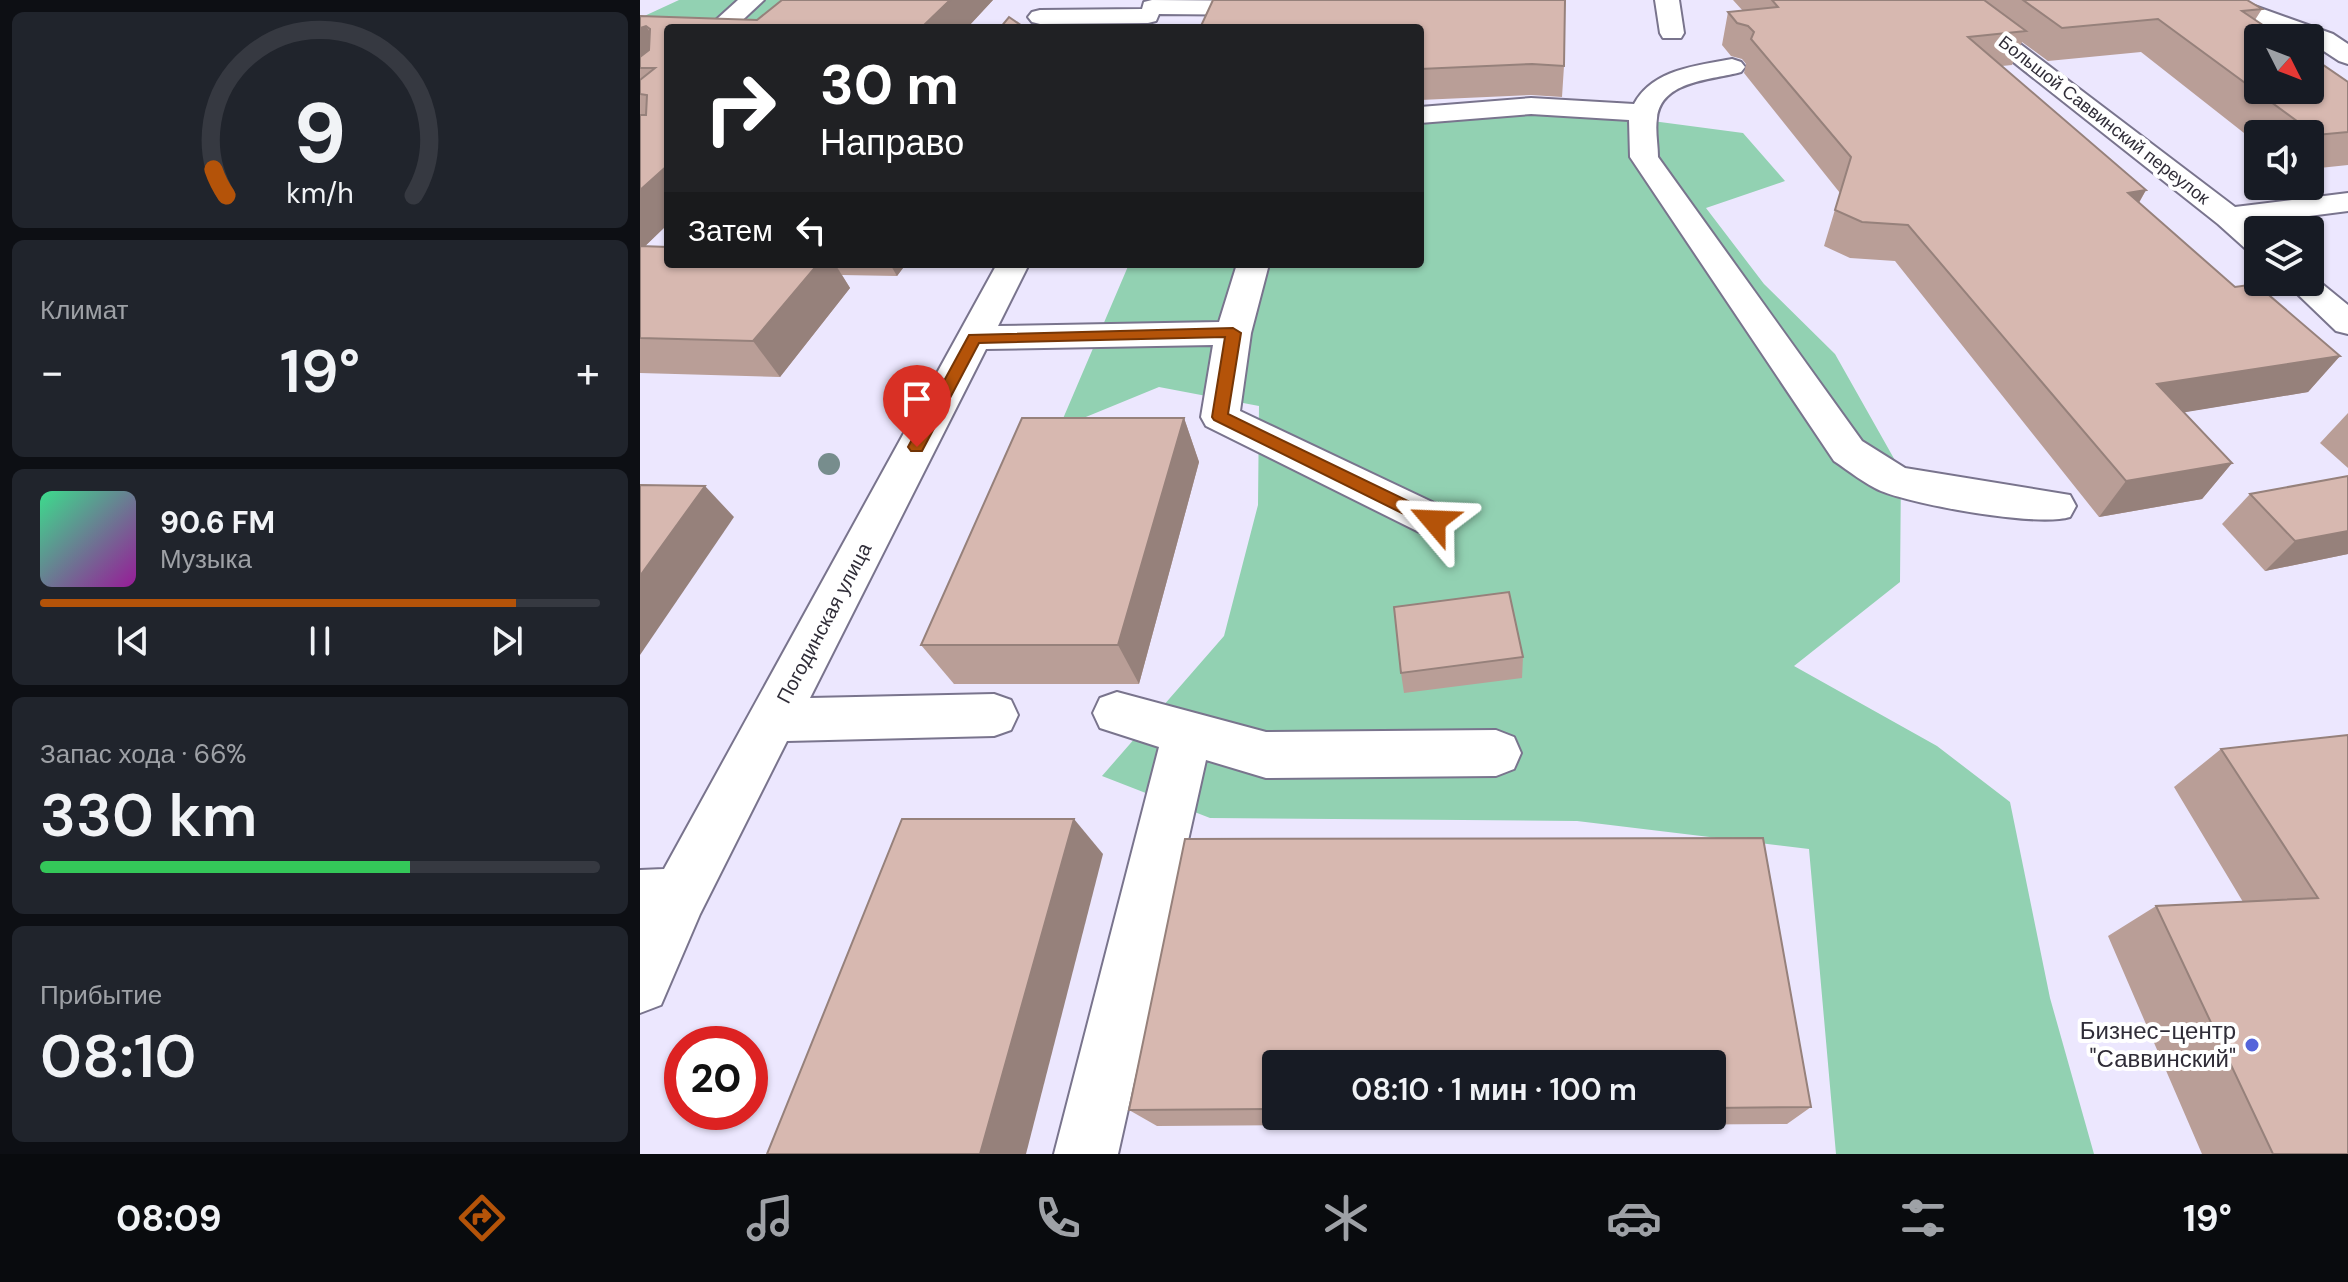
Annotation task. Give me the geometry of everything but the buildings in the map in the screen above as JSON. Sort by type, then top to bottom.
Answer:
[{"type":"street","points":[[724,24],[752,0]]},
{"type":"street","points":[[1667,0],[1672,33]]},
{"type":"street","name":"Большой Саввинский переулок","points":[[1947,0],[2244,230]]},
{"type":"street","points":[[2216,0],[2324,39],[2348,56]]},
{"type":"street","points":[[1041,15],[1297,9]]},
{"type":"street","points":[[1732,67],[1684,76],[1663,87],[1643,113],[1644,157],[1848,451],[1894,480],[1965,495],[2055,506]]},
{"type":"street","points":[[1424,115],[1531,106],[1643,113]]},
{"type":"street","points":[[2229,217],[2348,202]]},
{"type":"street","name":"Погодинская улица","points":[[640,984],[660,896],[773,720],[1011,268]]},
{"type":"street","points":[[1252,268],[1233,333],[1220,417],[1434,521]]},
{"type":"street","points":[[2318,296],[2348,323]]},
{"type":"street","points":[[974,338],[1233,333]]},
{"type":"street","points":[[1117,713],[1266,755],[1496,753]]},
{"type":"street","points":[[773,720],[994,715]]},
{"type":"street","points":[[1086,1154],[1187,733]]},
{"type":"green space","points":[[679,0],[840,0],[852,15],[725,24],[664,24],[664,27],[640,18]]},
{"type":"green space","points":[[1592,113],[1743,133],[1785,181],[1706,208],[1764,284],[1835,354],[1901,471],[1900,582],[1794,666],[1937,746],[2010,802],[2050,998],[2094,1154],[1836,1154],[1809,849],[1577,821],[1210,818],[1102,776],[1224,636],[1258,505],[1259,406],[1159,387],[1059,428],[1127,268],[1424,268],[1424,124],[1480,114]]},
{"type":"place","name":"Бизнес-центр \"Саввинский\"","points":[[2252,1045]]},
{"type":"route","points":[[917,447],[974,338],[1233,333],[1220,417],[1434,521]]}]
